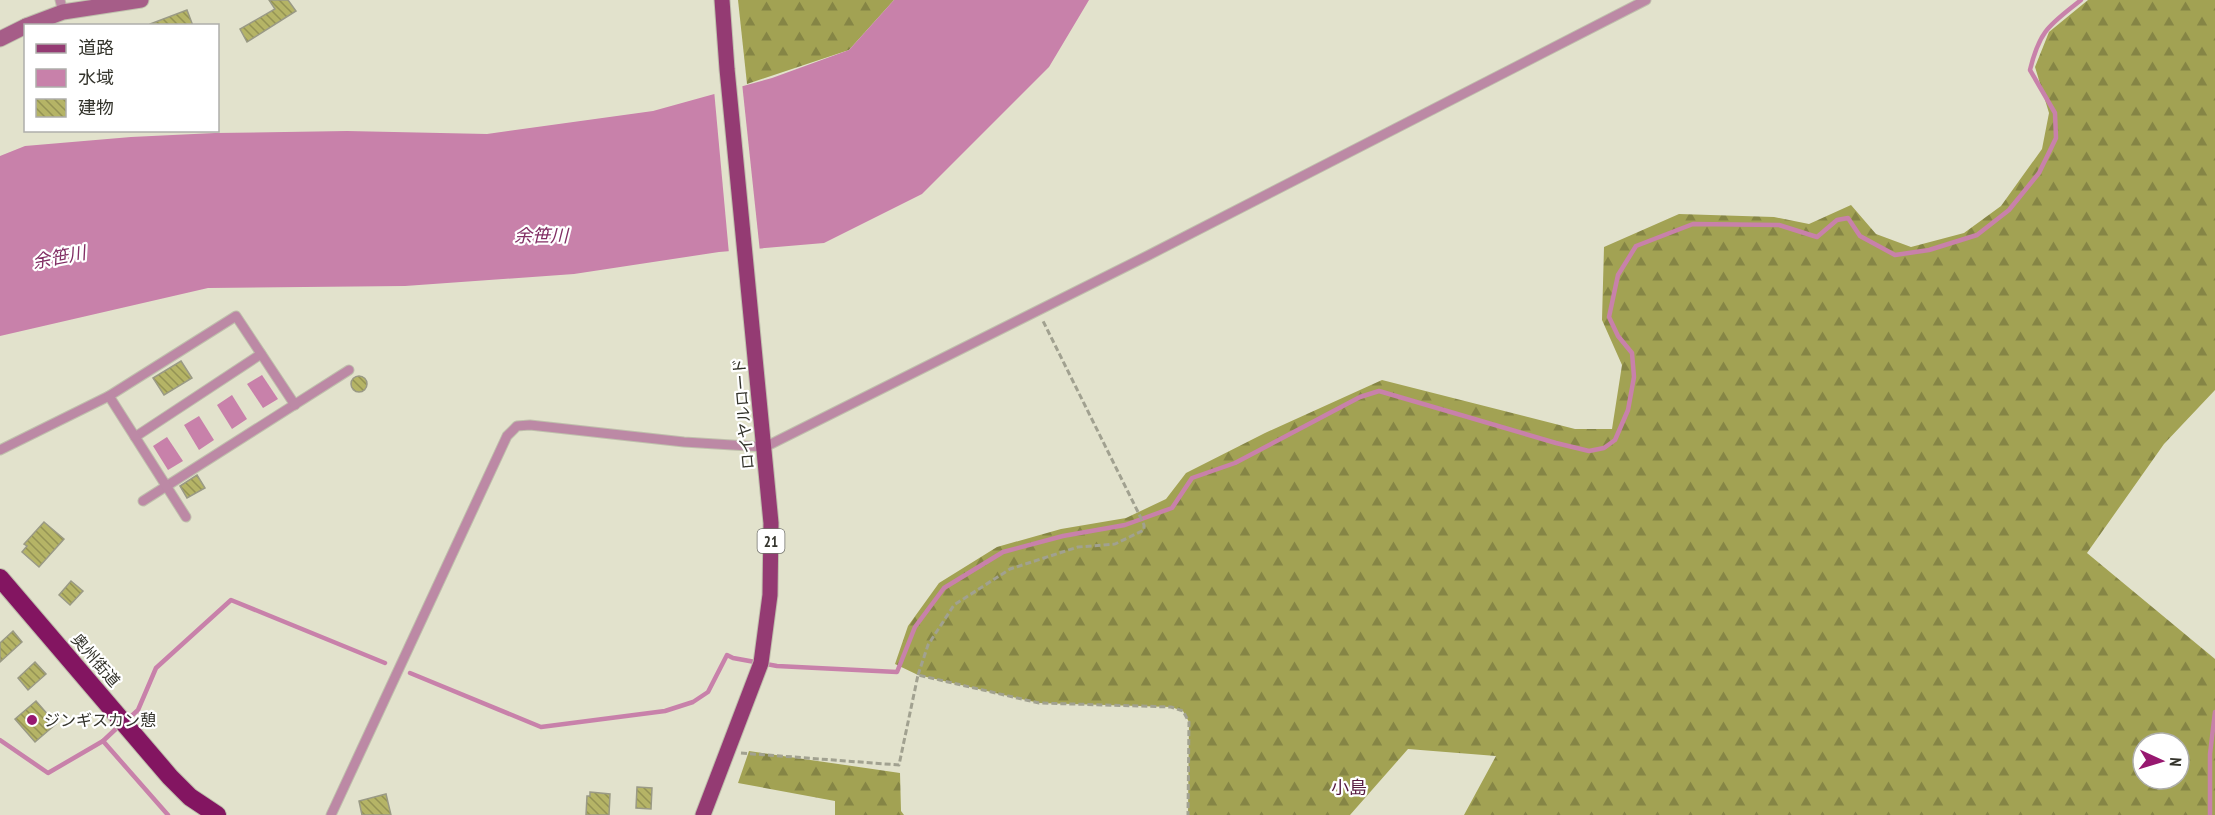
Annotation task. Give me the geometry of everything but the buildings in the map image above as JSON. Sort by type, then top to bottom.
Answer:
[{"type":"highway","name":"奥州街道","points":[[0,579],[170,777],[190,797],[217,815]]},
{"type":"main road","name":"ロイヤルロード","points":[[703,815],[760,663],[770,596],[771,523],[765,447],[726,69],[722,0]]},
{"type":"street","points":[[30,24],[62,6],[141,0]]},
{"type":"street","points":[[0,39],[24,27]]},
{"type":"lane","points":[[332,815],[507,436],[517,426],[530,424],[684,442],[765,447],[1038,311],[1646,0]]},
{"type":"lane","points":[[0,450],[109,396],[236,316],[295,405]]},
{"type":"lane","points":[[135,437],[261,354]]},
{"type":"lane","points":[[143,501],[349,370]]},
{"type":"lane","points":[[109,396],[186,517]]},
{"type":"path","points":[[727,753],[899,765],[918,675],[928,645],[954,605],[1010,569],[1078,547],[1115,544],[1144,530],[1139,514],[1038,311]]},
{"type":"path","points":[[918,675],[1039,703],[1171,707],[1183,711],[1189,722],[1188,815]]},
{"type":"green space","points":[[738,0],[894,0],[849,50],[747,84]]},
{"type":"green space","points":[[2088,0],[2215,0],[2215,390],[2164,444],[2087,553],[2215,659],[2215,815],[1464,815],[1496,756],[1408,749],[1350,815],[1188,815],[1189,722],[1183,711],[1171,707],[1039,703],[918,675],[895,664],[908,626],[939,583],[997,547],[1061,529],[1126,518],[1166,499],[1186,473],[1265,433],[1382,380],[1575,429],[1612,429],[1622,365],[1602,320],[1604,247],[1679,214],[1774,217],[1809,224],[1851,205],[1876,234],[1911,247],[1964,233],[2001,206],[2042,149],[2049,113],[2035,67],[2049,32]]},
{"type":"green space","points":[[749,751],[900,773],[901,811],[904,815],[835,815],[835,801],[738,783]]},
{"type":"water","name":"余笹川","points":[[894,0],[1089,0],[1049,67],[922,194],[824,243],[719,252],[574,274],[405,286],[208,288],[0,336],[0,156],[25,146],[215,133],[347,131],[487,134],[653,111],[772,78],[849,50]]},
{"type":"water","points":[[262,375],[278,399],[263,408],[247,384]]},
{"type":"water","points":[[232,395],[247,419],[232,429],[217,405]]},
{"type":"water","points":[[199,416],[214,440],[199,450],[184,425]]},
{"type":"water","points":[[167,437],[183,461],[168,470],[153,446]]},
{"type":"pier","points":[[742,83],[760,252],[729,254],[714,90]]},
{"type":"waterway","points":[[410,673],[541,727],[665,711],[693,702],[708,692],[727,655],[777,666],[897,672],[915,627],[944,588],[1003,552],[1063,536],[1125,525],[1172,508],[1192,478],[1235,463],[1360,397],[1379,391],[1556,443],[1589,451],[1604,448],[1615,440],[1628,410],[1634,377],[1632,353],[1618,336],[1609,317],[1618,275],[1636,246],[1693,224],[1779,225],[1817,237],[1837,220],[1848,218],[1860,236],[1895,255],[1929,250],[1977,235],[2009,210],[2039,173],[2056,138],[2055,113],[2030,70],[2042,36],[2054,22],[2081,0]]},
{"type":"waterway","points":[[126,721],[138,710],[156,668],[231,600],[385,663]]},
{"type":"waterway","points":[[2210,815],[2210,754],[2215,712]]},
{"type":"waterway","points":[[0,740],[48,773],[103,741],[119,726]]},
{"type":"waterway","points":[[103,741],[168,815]]},
{"type":"place","name":"ジンギスカン憩","points":[[32,720]]},
{"type":"district","name":"小島","points":[[1349,787]]}]
